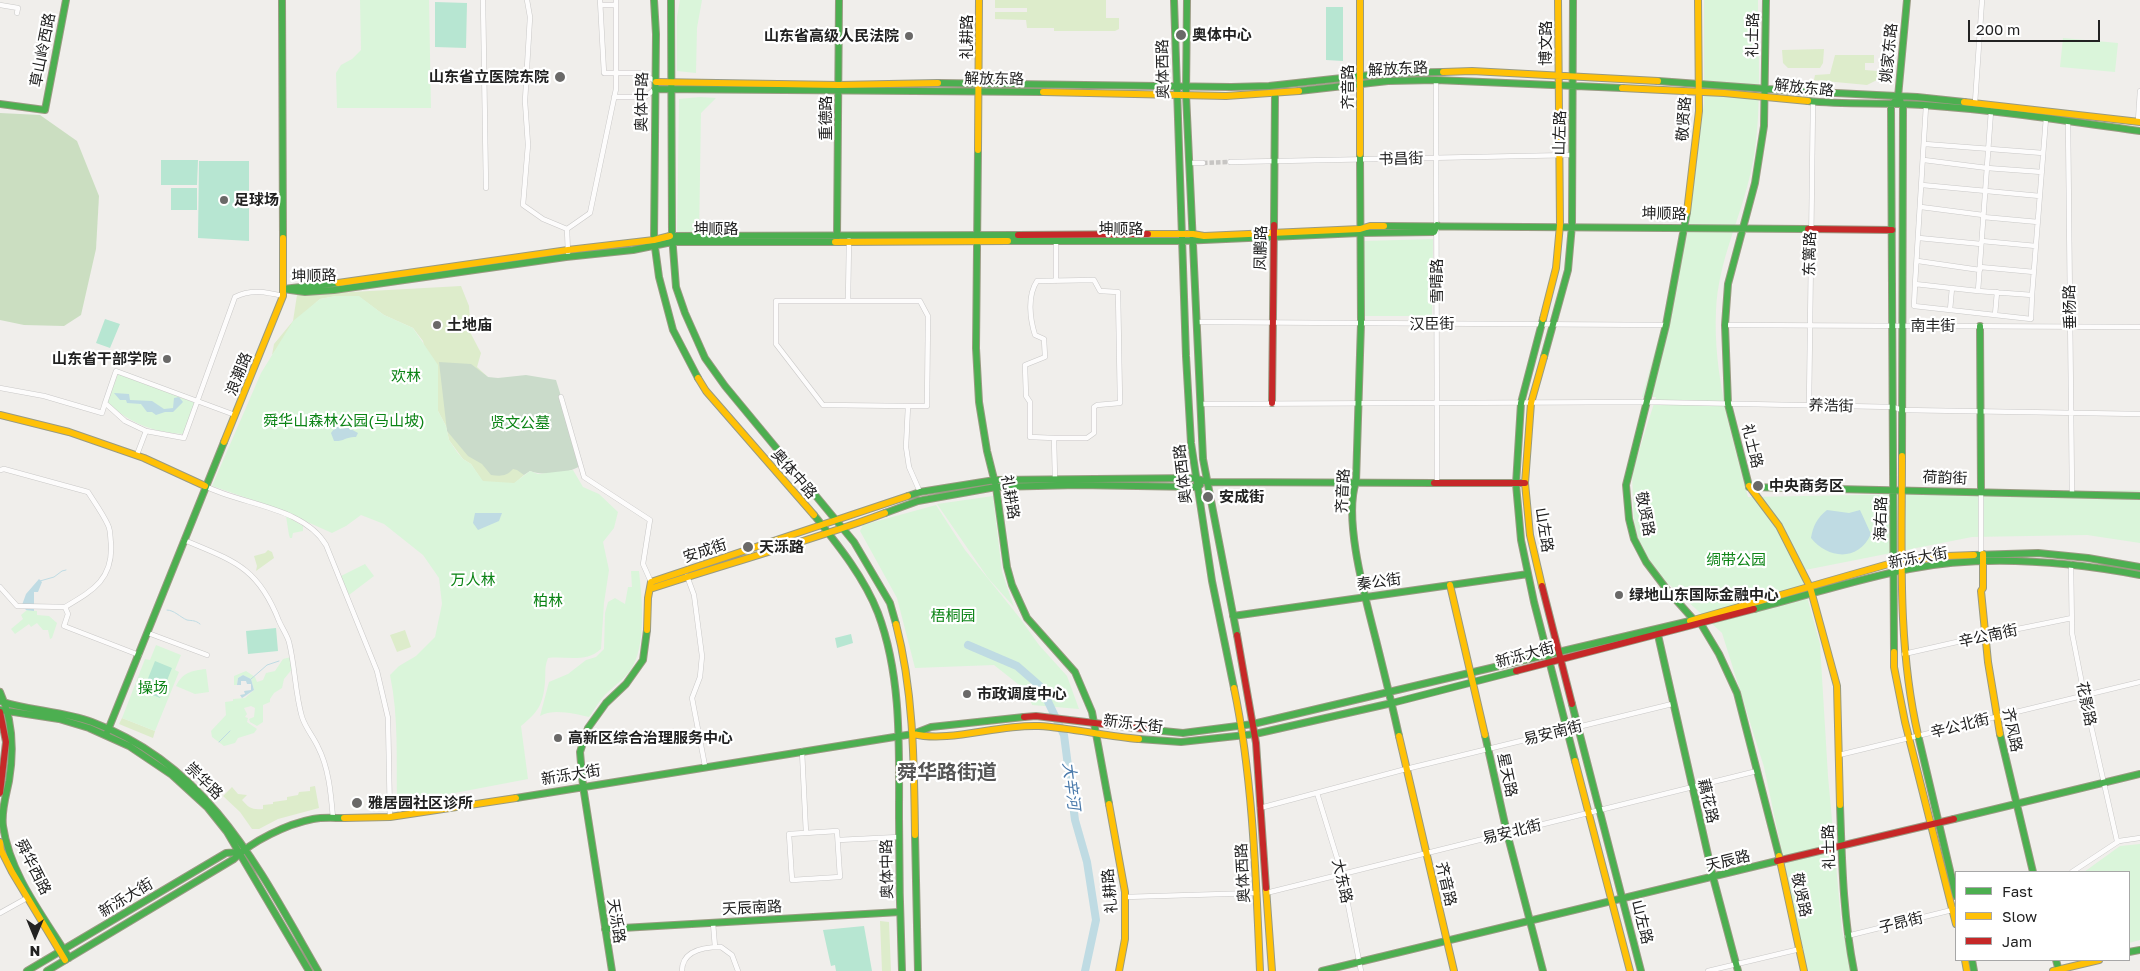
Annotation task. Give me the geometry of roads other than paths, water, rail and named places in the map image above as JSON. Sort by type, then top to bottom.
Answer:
[{"type":"main road","name":"草山岭西路","points":[[0,104],[45,110],[66,0]]},
{"type":"main road","name":"浪潮路","points":[[108,732],[205,486],[276,317],[283,292],[282,0]]},
{"type":"main road","name":"奥体中路","points":[[654,0],[656,34],[654,243],[659,277],[673,330],[692,369],[706,391],[829,534],[866,588],[878,616],[887,645],[894,681],[898,735],[902,971]]},
{"type":"main road","name":"奥体中路","points":[[671,0],[672,239],[676,286],[685,314],[705,358],[737,401],[854,542],[890,603],[902,648],[913,734],[918,971]]},
{"type":"main road","name":"重德路","points":[[838,237],[839,0]]},
{"type":"main road","name":"礼耕路","points":[[979,0],[980,91],[976,348],[979,402],[987,451],[996,483],[1007,567],[1022,610],[1042,637],[1075,672],[1092,712],[1125,897],[1125,940],[1119,971]]},
{"type":"main road","name":"奥体西路","points":[[1174,0],[1186,356],[1195,478],[1212,581],[1241,726],[1252,822],[1260,971]]},
{"type":"main road","name":"奥体西路","points":[[1186,0],[1186,94],[1203,459],[1255,734],[1272,971]]},
{"type":"main road","name":"齐音路","points":[[1360,0],[1361,323],[1356,483],[1353,491],[1354,534],[1366,597],[1454,971]]},
{"type":"main road","name":"博文路","points":[[1557,85],[1558,0]]},
{"type":"main road","name":"博文路","points":[[1572,0],[1573,85]]},
{"type":"main road","name":"敬贤路","points":[[1698,0],[1700,111],[1685,227],[1666,325],[1626,485],[1628,508],[1634,538],[1650,570],[1694,620],[1700,624],[1720,654],[1737,693],[1780,861],[1804,971]]},
{"type":"main road","name":"礼士路","points":[[1766,0],[1764,126],[1755,183],[1728,284],[1725,325],[1728,404],[1749,487],[1779,526],[1810,587],[1837,686],[1841,846],[1846,936],[1854,971]]},
{"type":"main road","name":"姚家东路","points":[[1891,106],[1898,96],[1907,0]]},
{"type":"main road","name":"解放东路","points":[[839,88],[980,82],[1269,86],[1434,71],[1699,83],[1898,96],[2139,122]]},
{"type":"main road","name":"解放东路","points":[[655,86],[1226,96],[1275,94],[1361,79],[1436,80],[1573,85],[1764,96],[1891,106],[1926,106],[1991,111],[2140,131]]},
{"type":"main road","name":"山左路","points":[[1557,85],[1560,225],[1556,268],[1521,403],[1516,482],[1521,540],[1528,574],[1589,812],[1614,901],[1630,971]]},
{"type":"main road","name":"山左路","points":[[1573,85],[1572,225],[1568,270],[1531,404],[1525,483],[1530,535],[1641,971]]},
{"type":"main road","name":"凤鹏路","points":[[1272,403],[1275,94]]},
{"type":"main road","name":"海右路","points":[[1898,96],[1903,106],[1902,571],[1904,654],[1918,736],[1955,892]]},
{"type":"main road","name":"海右路","points":[[1891,106],[1894,489],[1892,575],[1894,667],[1909,738],[1955,910]]},
{"type":"main road","name":"坤顺路","points":[[978,238],[1056,241],[1181,238],[1360,231],[1370,226],[1437,224],[1892,230]]},
{"type":"main road","name":"坤顺路","points":[[283,292],[345,282],[654,243],[672,239],[838,237],[849,239]]},
{"type":"main road","name":"坤顺路","points":[[672,239],[1181,238]]},
{"type":"main road","name":"齐风路","points":[[1980,326],[1980,491]]},
{"type":"main road","points":[[0,415],[69,432],[144,458],[205,486]]},
{"type":"main road","name":"安成街","points":[[650,585],[920,492],[996,483],[1055,479],[1195,478],[1207,482],[1525,483]]},
{"type":"main road","name":"安成街","points":[[842,528],[918,501],[996,483],[1196,487],[1207,482]]},
{"type":"main road","name":"荷韵街","points":[[1749,487],[1902,489],[2140,496]]},
{"type":"main road","points":[[829,534],[842,528]]},
{"type":"main road","name":"安成街","points":[[650,585],[829,534]]},
{"type":"main road","name":"新泺大街","points":[[47,971],[234,859],[245,848],[295,823],[315,818],[390,817],[898,735],[913,734],[930,738],[1000,726],[1039,726],[1096,732],[1136,739],[1181,742],[1242,736],[1392,703],[1550,662],[1560,655],[1694,620],[1892,563],[1947,556],[2038,553],[2088,558],[2140,567]]},
{"type":"main road","name":"齐风路","points":[[1981,554],[1979,587],[1981,591],[1983,636],[1996,717],[2033,871]]},
{"type":"main road","name":"新泺大街","points":[[913,734],[931,726],[1000,718],[1040,716],[1183,733],[1241,726],[1390,693],[1548,654],[1560,655],[1658,635],[1902,571],[1943,564],[2029,562],[2071,564],[2102,567],[2140,575]]},
{"type":"main road","name":"秦公街","points":[[1233,616],[1528,574]]},
{"type":"main road","name":"天泺路","points":[[612,971],[583,786],[580,752],[588,728],[606,703],[626,684],[643,660],[649,620],[650,585]]},
{"type":"main road","name":"星天路","points":[[1450,585],[1507,833],[1543,971]]},
{"type":"main road","name":"藕花路","points":[[1658,635],[1672,704],[1713,877],[1737,968]]},
{"type":"main road","name":"舜华西路","points":[[0,692],[9,712],[12,746],[9,782],[2,811],[6,844],[15,867],[62,951]]},
{"type":"main road","name":"崇华路","points":[[3,702],[77,717],[150,750],[194,786],[226,821],[245,848],[318,971]]},
{"type":"main road","points":[[0,711],[6,749],[0,793]]},
{"type":"main road","name":"崇华路","points":[[0,711],[59,719],[108,732],[172,774],[207,807],[227,832],[309,971]]},
{"type":"main road","name":"天辰路","points":[[1322,971],[2140,774]]},
{"type":"main road","name":"舜华西路","points":[[0,842],[1,850],[12,872],[67,959]]},
{"type":"main road","name":"新泺大街","points":[[27,971],[226,853],[239,852]]},
{"type":"main road","name":"天辰南路","points":[[605,929],[900,912]]},
{"type":"main road","points":[[2057,971],[2095,961]]},
{"type":"street","points":[[483,0],[486,188]]},
{"type":"street","points":[[527,0],[530,17],[525,101],[528,145],[523,205],[542,219],[567,228]]},
{"type":"street","points":[[1975,103],[1982,0]]},
{"type":"street","points":[[567,228],[590,213],[614,97],[616,73],[616,2],[601,2],[604,73],[616,73],[642,73],[655,86],[645,97],[614,97]]},
{"type":"street","points":[[0,6],[18,8],[17,13]]},
{"type":"street","name":"雪晴路","points":[[1436,80],[1437,482]]},
{"type":"street","points":[[2139,122],[2140,91]]},
{"type":"street","name":"东篱路","points":[[1809,406],[1813,101]]},
{"type":"street","points":[[1926,106],[1914,306],[1995,315],[2031,318],[2046,118]]},
{"type":"street","points":[[1978,291],[1991,111]]},
{"type":"street","name":"垂杨路","points":[[2068,121],[2072,494]]},
{"type":"street","points":[[1925,144],[2043,153]]},
{"type":"street","name":"书昌街","points":[[1230,162],[1572,155]]},
{"type":"street","points":[[1924,160],[1987,168],[2042,172]]},
{"type":"street","points":[[1190,163],[1203,163]]},
{"type":"street","points":[[1922,186],[2040,196]]},
{"type":"street","points":[[1921,207],[2038,222]]},
{"type":"street","points":[[567,228],[568,253]]},
{"type":"street","points":[[1919,238],[2036,246]]},
{"type":"street","points":[[848,301],[849,239]]},
{"type":"street","points":[[1056,241],[1056,281]]},
{"type":"street","points":[[1918,261],[2034,272]]},
{"type":"street","points":[[1094,280],[1100,291],[1118,292],[1120,403],[1097,405],[1094,407],[1094,433],[1091,436],[1087,438],[1054,438],[1030,436],[1030,402],[1026,396],[1025,365],[1045,357],[1044,339],[1035,335],[1032,324],[1031,290],[1037,281],[1094,280]]},
{"type":"street","points":[[1915,284],[2032,295]]},
{"type":"street","points":[[1950,310],[1952,288]]},
{"type":"street","points":[[105,403],[125,421],[146,432],[184,438],[236,297],[245,292],[283,292]]},
{"type":"street","points":[[1995,315],[1997,292]]},
{"type":"street","points":[[920,300],[928,316],[927,406],[908,406],[823,405],[776,344],[776,301],[920,300]]},
{"type":"street","name":"汉臣街","points":[[1198,322],[1666,325]]},
{"type":"street","name":"南丰街","points":[[1725,325],[2140,328]]},
{"type":"street","points":[[0,388],[44,396],[102,413],[116,371],[235,415]]},
{"type":"street","points":[[561,397],[584,477],[650,520],[643,564],[650,585]]},
{"type":"street","name":"养浩街","points":[[1201,404],[1647,402],[1893,407],[1902,410],[1980,412],[2140,414]]},
{"type":"street","points":[[908,406],[906,447],[909,468],[920,492]]},
{"type":"street","points":[[138,452],[146,432]]},
{"type":"street","points":[[1054,438],[1055,479]]},
{"type":"street","points":[[0,470],[4,469],[88,492],[109,527],[111,551],[109,569],[104,580],[80,600],[65,608],[22,607],[13,603],[0,587]]},
{"type":"street","points":[[205,486],[287,515],[304,524],[321,537],[326,545],[377,672],[388,718],[390,817]]},
{"type":"street","name":"齐风路","points":[[1980,491],[1981,554]]},
{"type":"street","points":[[184,540],[246,569],[259,583],[273,605],[288,640],[301,713],[306,730],[318,748],[328,780],[333,818]]},
{"type":"street","name":"花影路","points":[[2071,564],[2072,633],[2084,696],[2117,842]]},
{"type":"street","points":[[687,576],[694,595],[702,656],[700,677],[692,698],[705,766]]},
{"type":"street","points":[[65,608],[68,614],[64,626],[139,657]]},
{"type":"street","name":"辛公南街","points":[[1904,654],[2072,618]]},
{"type":"street","points":[[63,628],[139,657]]},
{"type":"street","points":[[148,632],[208,655]]},
{"type":"street","name":"辛公北街","points":[[1839,755],[2140,682]]},
{"type":"street","name":"易安南街","points":[[1317,793],[1489,748],[1672,704]]},
{"type":"street","points":[[802,751],[806,833]]},
{"type":"street","name":"易安北街","points":[[1266,892],[1757,771]]},
{"type":"street","points":[[1260,808],[1317,793]]},
{"type":"street","name":"大东路","points":[[1317,793],[1342,874],[1361,971]]},
{"type":"street","points":[[837,831],[838,840],[840,876],[792,880],[789,834],[837,831]]},
{"type":"street","points":[[838,840],[899,837]]},
{"type":"street","points":[[2074,871],[2117,842],[2140,838]]},
{"type":"street","points":[[1125,897],[1257,893]]},
{"type":"street","points":[[0,913],[27,898]]},
{"type":"street","name":"子昂街","points":[[1846,936],[1955,910]]},
{"type":"street","points":[[713,923],[715,947]]},
{"type":"street","points":[[682,971],[682,962],[686,957],[702,948],[715,947],[721,947],[732,955],[738,971]]},
{"type":"street","points":[[1708,971],[1737,968],[1800,949]]},
{"type":"water","points":[[114,393],[129,394],[130,400],[152,401],[164,409],[173,408],[174,398],[179,397],[183,402],[173,412],[156,415],[152,412],[147,412],[141,404],[127,403],[126,400],[120,400]]},
{"type":"water","points":[[339,426],[347,427],[358,433],[356,437],[334,441],[331,433]]},
{"type":"water","points":[[1827,510],[1849,513],[1860,510],[1871,534],[1859,549],[1851,553],[1834,553],[1818,545],[1811,538],[1818,519]]},
{"type":"water","points":[[475,513],[502,513],[499,521],[478,530],[473,523]]},
{"type":"water","points":[[39,579],[42,582],[38,592],[34,592],[34,611],[26,610],[22,605],[26,594]]},
{"type":"water","points":[[243,675],[251,679],[254,690],[242,698],[240,695],[245,694],[244,691],[251,690],[251,684],[247,684],[246,681],[241,681],[241,685],[237,685],[238,678]]},
{"type":"waterway","points":[[338,417],[339,426]]},
{"type":"waterway","points":[[40,581],[54,577],[66,570]]},
{"type":"waterway","points":[[167,610],[200,624]]},
{"type":"waterway","name":"大辛河","points":[[968,645],[1017,666],[1041,687],[1064,735],[1075,820],[1087,862],[1096,920],[1085,971]]},
{"type":"waterway","points":[[251,679],[267,665],[279,661]]},
{"type":"waterway","points":[[219,742],[230,731]]},
{"type":"tunnel","points":[[1203,163],[1230,162]]},
{"type":"place","name":"奥体中心","points":[[1181,35]]},
{"type":"place","name":"山东省高级人民法院","points":[[909,36]]},
{"type":"place","name":"山东省立医院东院","points":[[560,77]]},
{"type":"place","name":"足球场","points":[[224,200]]},
{"type":"place","name":"土地庙","points":[[437,325]]},
{"type":"place","name":"山东省干部学院","points":[[167,359]]},
{"type":"place","name":"中央商务区","points":[[1758,486]]},
{"type":"place","name":"安成街","points":[[1208,497]]},
{"type":"place","name":"天泺路","points":[[748,547]]},
{"type":"place","name":"绿地山东国际金融中心","points":[[1619,595]]},
{"type":"place","name":"市政调度中心","points":[[967,694]]},
{"type":"place","name":"高新区综合治理服务中心","points":[[558,738]]},
{"type":"place","name":"雅居园社区诊所","points":[[357,803]]},
{"type":"district","name":"舜华路街道","points":[[947,773]]},
{"type":"park label","name":"欢林","points":[[406,376]]},
{"type":"park label","name":"舜华山森林公园(马山坡)","points":[[344,421]]},
{"type":"park label","name":"贤文公墓","points":[[520,423]]},
{"type":"park label","name":"绸带公园","points":[[1736,560]]},
{"type":"park label","name":"万人林","points":[[473,580]]},
{"type":"park label","name":"柏林","points":[[548,601]]},
{"type":"park label","name":"梧桐园","points":[[953,616]]},
{"type":"park label","name":"操场","points":[[153,688]]}]
